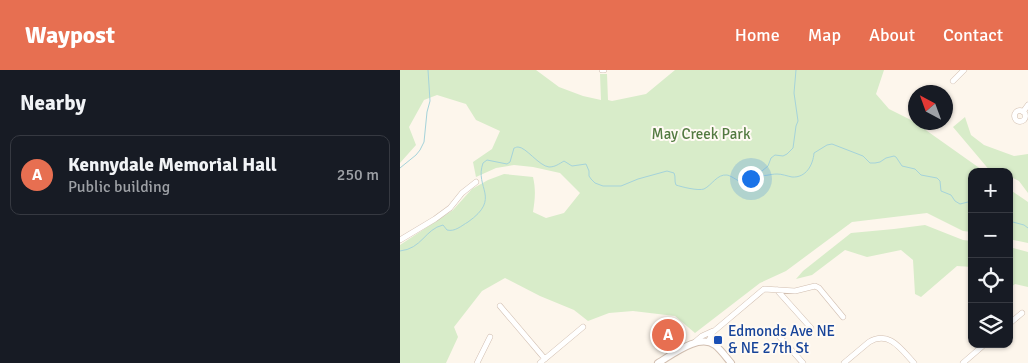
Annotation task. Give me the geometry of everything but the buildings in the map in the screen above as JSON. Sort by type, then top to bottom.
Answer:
[{"type":"street","points":[[953,81],[964,70]]},
{"type":"street","points":[[1022,112],[1028,106]]},
{"type":"street","points":[[400,240],[450,208],[462,193],[476,182]]},
{"type":"street","points":[[708,342],[711,333],[715,329],[764,289],[795,291],[815,286],[819,288],[843,318]]},
{"type":"street","points":[[777,290],[811,328]]},
{"type":"street","points":[[500,306],[545,359]]},
{"type":"street","points":[[1013,321],[1022,313]]},
{"type":"street","points":[[540,363],[583,327]]},
{"type":"street","points":[[692,344],[715,329]]},
{"type":"street","points":[[778,335],[803,363]]},
{"type":"street","points":[[477,363],[490,337]]},
{"type":"street","points":[[844,363],[869,342],[884,338],[895,343],[913,363]]},
{"type":"street","points":[[658,363],[700,341],[708,342],[715,346],[731,363]]},
{"type":"street","points":[[963,363],[980,348]]},
{"type":"green space","name":"May Creek Park","points":[[400,70],[536,70],[559,87],[583,96],[601,100],[600,74],[607,74],[608,100],[612,101],[646,94],[675,70],[884,70],[876,94],[889,109],[908,118],[908,130],[926,130],[979,168],[968,168],[968,232],[963,231],[927,213],[852,222],[786,271],[760,283],[695,333],[675,316],[633,311],[609,313],[588,321],[574,310],[540,296],[505,278],[482,291],[454,327],[458,337],[446,363],[400,363],[400,245],[453,210],[472,189],[504,174],[533,177],[535,195],[533,212],[546,218],[564,213],[580,193],[560,173],[533,167],[514,165],[496,168],[476,177],[473,162],[492,149],[500,131],[476,120],[466,104],[437,95],[424,100],[409,127],[416,145],[400,163]]},
{"type":"green space","points":[[965,117],[971,135],[984,145],[1014,156],[1028,154],[1028,193],[1019,181],[1013,178],[1013,168],[988,168],[953,127]]},
{"type":"green space","points":[[1013,192],[1028,202],[1028,243],[1013,240]]},
{"type":"green space","points":[[925,225],[968,241],[968,267],[957,266],[921,297],[915,294],[913,260],[901,250],[867,257],[845,250],[812,275],[796,279],[803,271],[851,233]]},
{"type":"green space","points":[[1013,248],[1028,252],[1028,287],[1015,284],[1013,286]]},
{"type":"waterway","points":[[400,168],[416,155],[424,142],[430,101],[428,70]]},
{"type":"waterway","points":[[400,251],[413,247],[437,227],[443,225],[447,230],[455,229],[478,214],[485,199],[481,172],[483,163],[487,160],[507,164],[510,162],[514,148],[517,147],[525,150],[549,167],[564,161],[572,166],[586,164],[591,179],[603,186],[621,186],[667,171],[674,173],[676,185],[686,188],[704,189],[723,175],[727,175],[745,184],[750,183],[768,166],[771,158],[775,155],[783,156],[793,148],[798,121],[794,93],[796,70]]},
{"type":"waterway","points":[[757,175],[779,174],[797,177],[808,170],[814,153],[832,144],[863,156],[870,163],[880,162],[894,156],[902,166],[915,169],[921,175],[937,178],[940,181],[941,191],[951,195],[955,201],[960,204],[968,202]]},
{"type":"waterway","points":[[1013,222],[1028,228]]},
{"type":"place","name":"Kennydale Memorial Hall","points":[[668,335]]},
{"type":"place","name":"Edmonds Ave NE & NE 27th St","points":[[718,340]]}]
